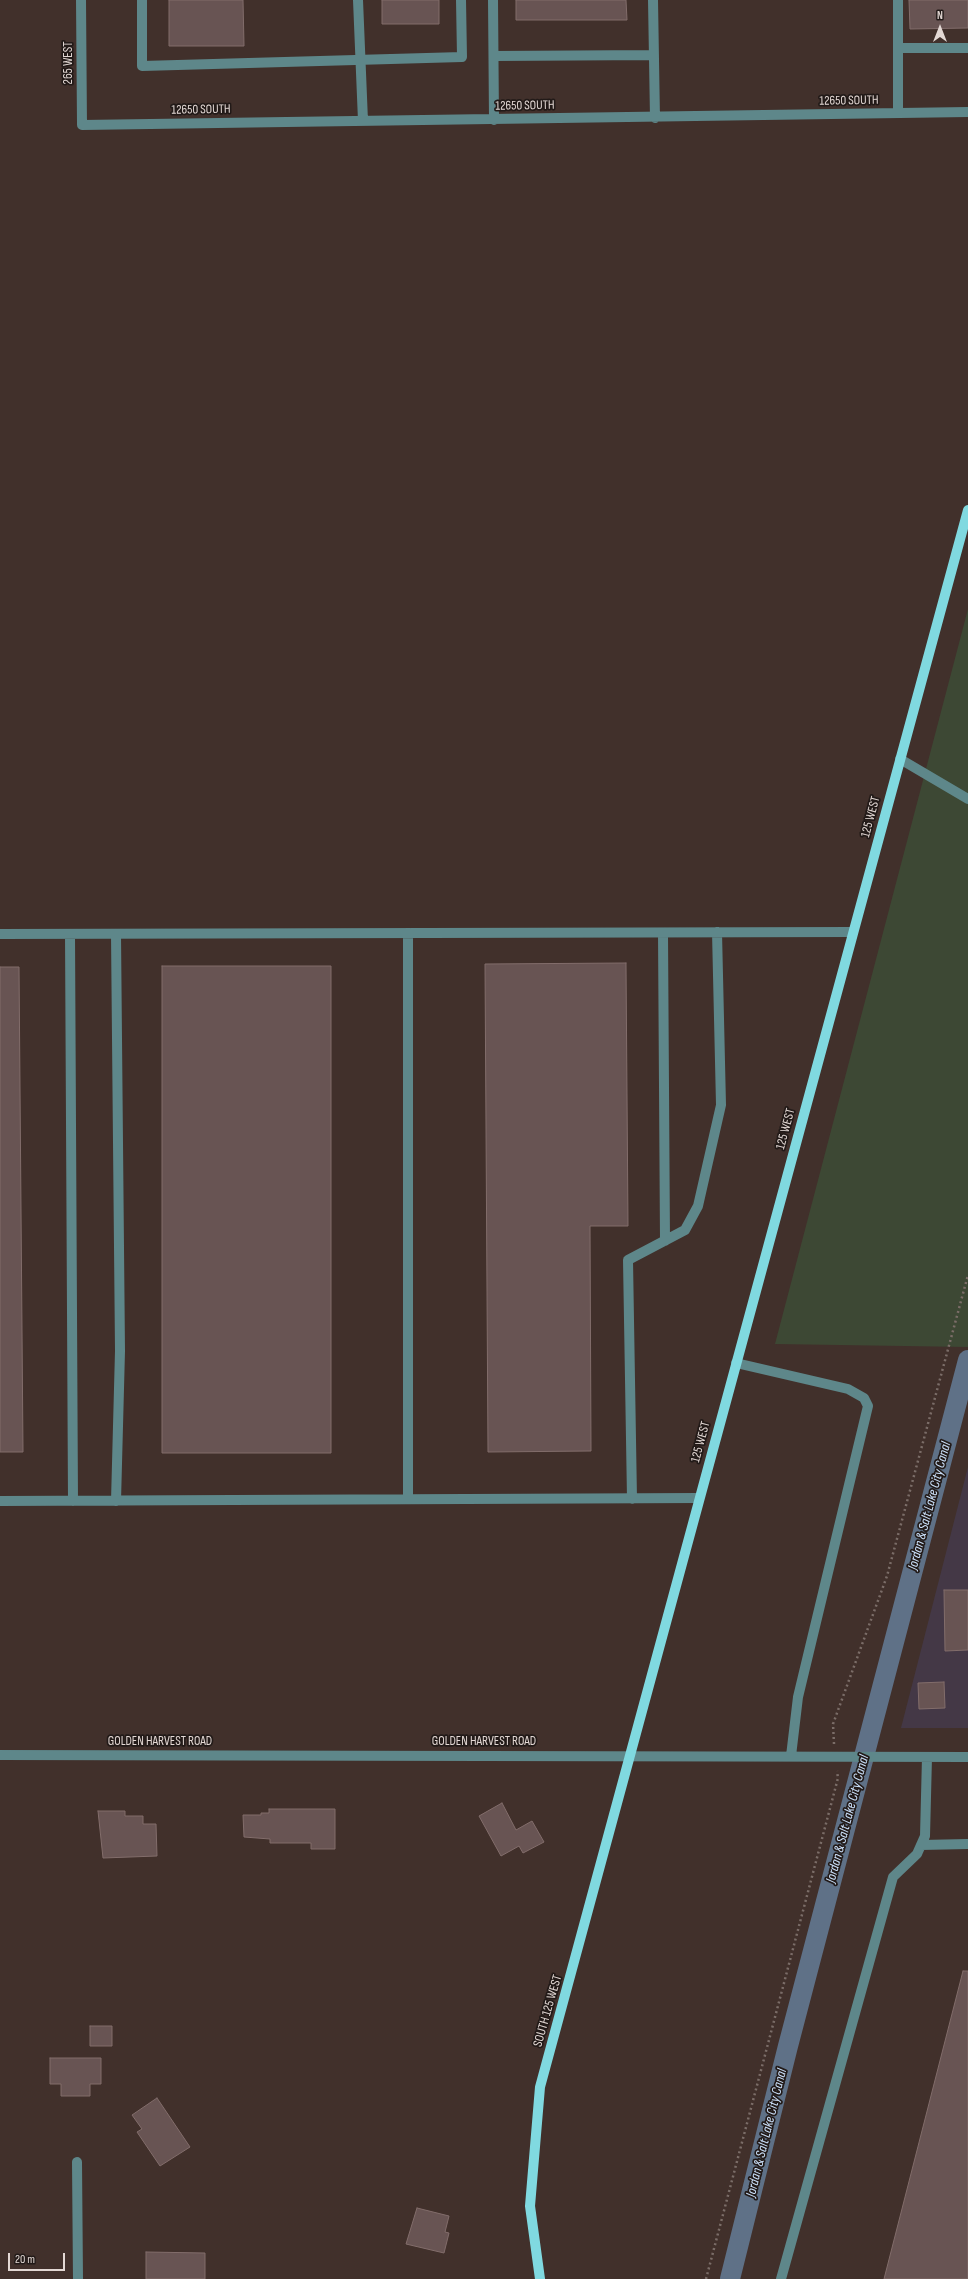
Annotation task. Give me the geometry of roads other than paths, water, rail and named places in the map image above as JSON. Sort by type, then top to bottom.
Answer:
[{"type":"main road","name":"125 WEST","points":[[629,1755],[968,510]]},
{"type":"main road","name":"SOUTH 125 WEST","points":[[540,2279],[530,2206],[540,2087],[629,1755]]},
{"type":"street","name":"265 WEST","points":[[81,0],[82,125]]},
{"type":"street","points":[[142,0],[142,66],[462,57],[461,0]]},
{"type":"street","points":[[358,0],[363,121]]},
{"type":"street","points":[[493,0],[494,120]]},
{"type":"street","points":[[653,0],[655,118]]},
{"type":"street","points":[[898,0],[898,113]]},
{"type":"street","points":[[898,48],[968,48]]},
{"type":"street","points":[[494,56],[654,55]]},
{"type":"street","name":"12650 SOUTH","points":[[82,125],[655,118],[968,112]]},
{"type":"street","points":[[900,759],[968,799]]},
{"type":"street","points":[[632,1499],[628,1260],[685,1230],[698,1206],[721,1106],[717,932]]},
{"type":"street","points":[[0,934],[853,932]]},
{"type":"street","points":[[408,933],[408,1499]]},
{"type":"street","points":[[663,933],[665,1241]]},
{"type":"street","points":[[70,934],[72,1501]]},
{"type":"street","points":[[116,934],[120,1351],[116,1501]]},
{"type":"street","points":[[736,1363],[848,1389],[864,1398],[868,1406],[798,1697],[791,1756]]},
{"type":"street","points":[[0,1501],[699,1498]]},
{"type":"street","name":"GOLDEN HARVEST ROAD","points":[[0,1755],[629,1755],[968,1757]]},
{"type":"street","points":[[781,2279],[893,1877],[918,1854],[925,1836],[927,1757]]},
{"type":"street","points":[[921,1845],[968,1844]]},
{"type":"street","points":[[77,2162],[78,2279]]},
{"type":"waterway","name":"Jordan & Salt Lake City Canal","points":[[730,2279],[788,2046],[968,1360]]}]
